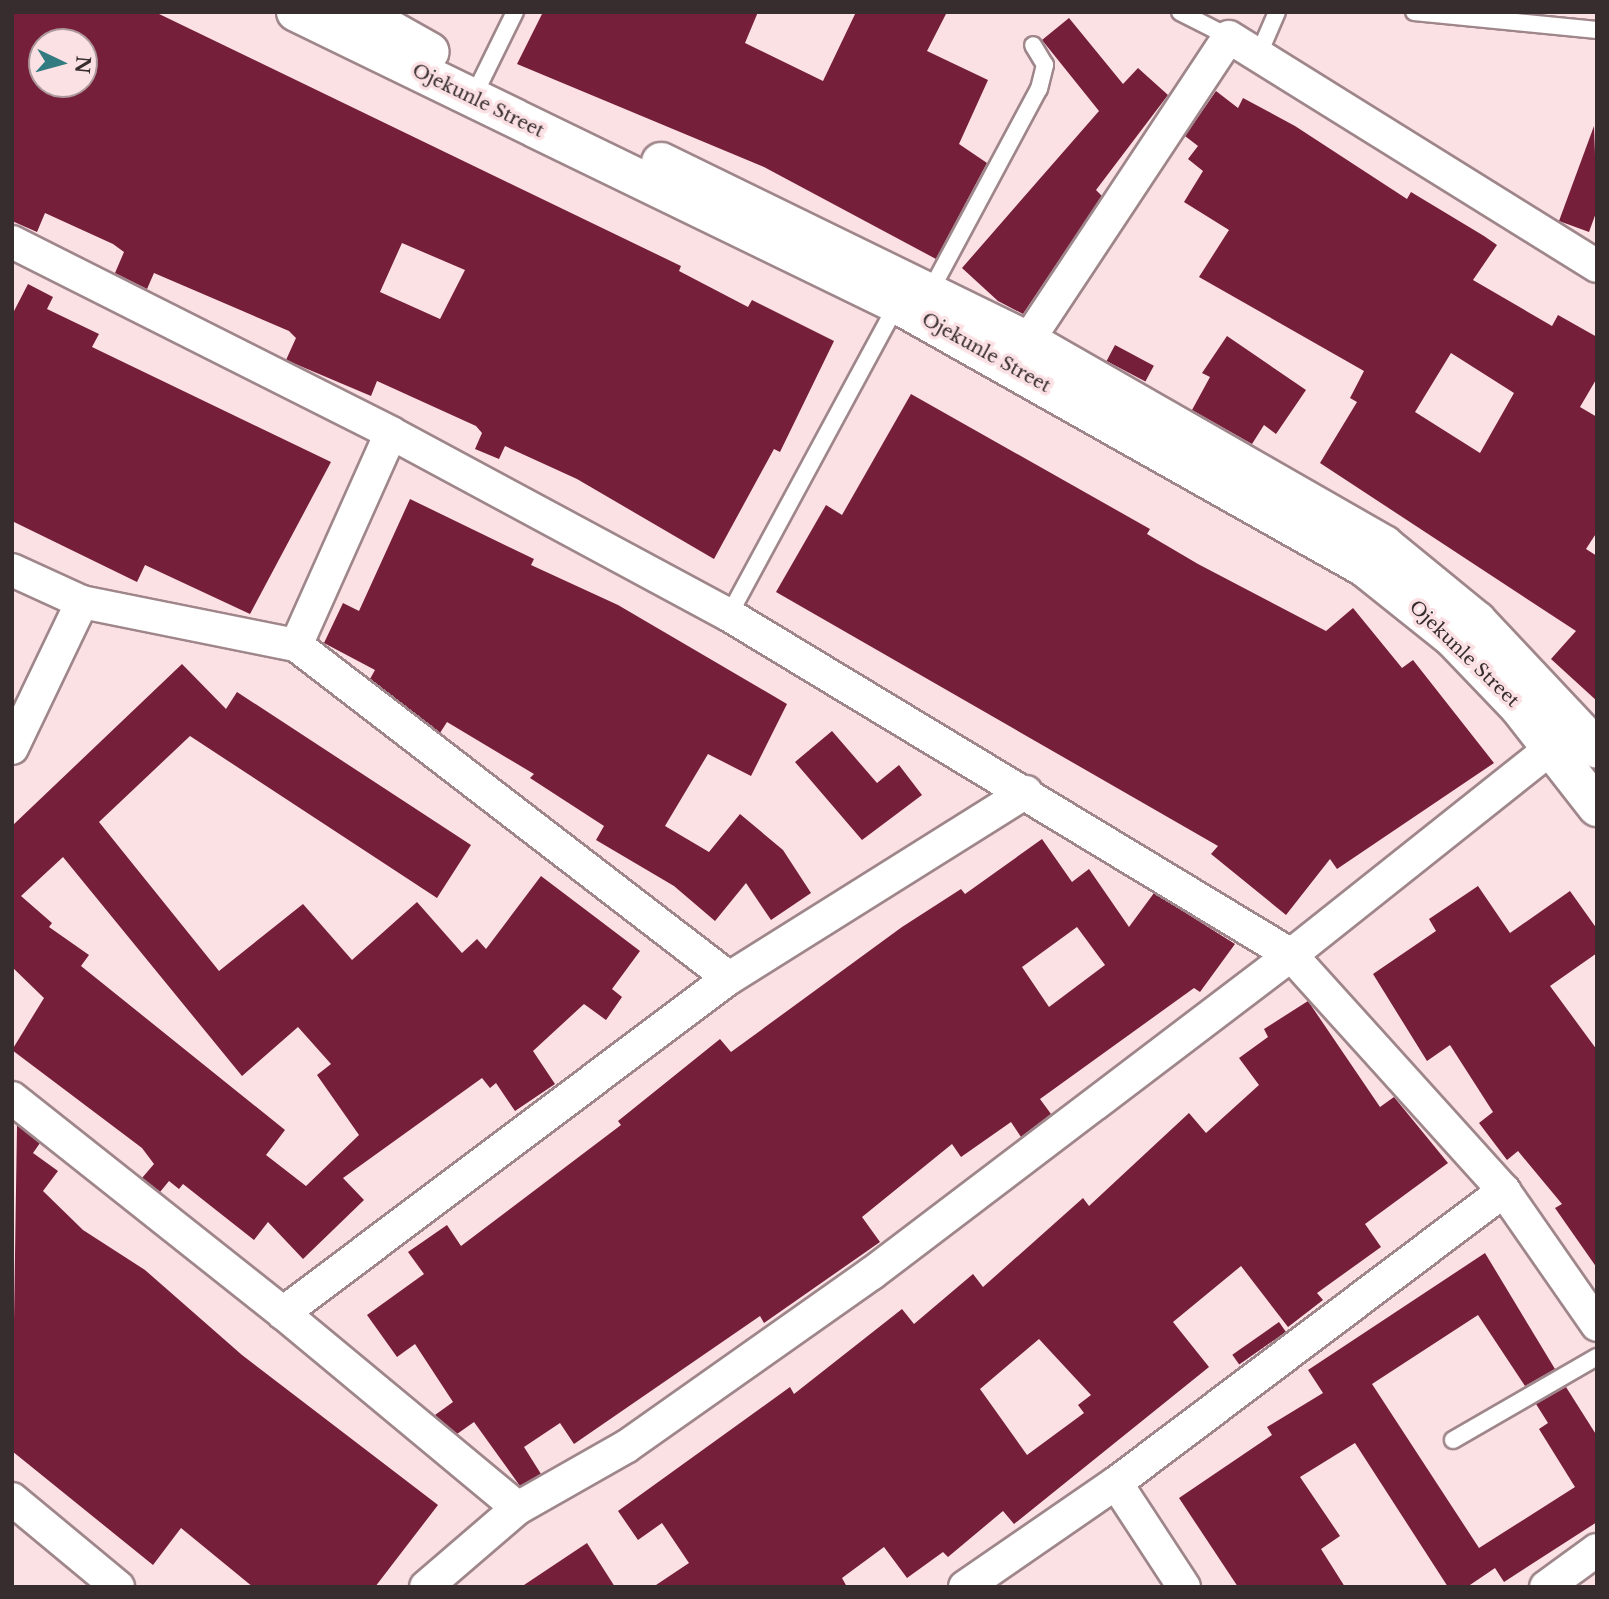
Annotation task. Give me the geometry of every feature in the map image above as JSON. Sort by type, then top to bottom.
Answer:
[{"type":"street","name":"Ojekunle Street","points":[[296,12],[914,297]]},
{"type":"street","name":"Ojekunle Street","points":[[359,12],[481,81],[914,297],[1020,354],[1364,567],[1576,740],[1592,791]]},
{"type":"street","points":[[1020,354],[1230,37],[1597,266]]},
{"type":"street","points":[[12,242],[391,433],[729,615],[1026,792],[1291,955],[1504,1191],[1597,1325]]},
{"type":"street","points":[[296,645],[391,433]]},
{"type":"street","points":[[12,570],[82,602],[296,645],[729,978]]},
{"type":"street","points":[[12,748],[82,602]]},
{"type":"street","points":[[426,1587],[518,1508],[627,1446],[871,1274],[1576,740]]},
{"type":"street","points":[[283,1313],[729,978],[1026,792]]},
{"type":"street","points":[[12,1098],[283,1313],[518,1508]]},
{"type":"street","points":[[965,1587],[1116,1483],[1504,1191]]},
{"type":"street","points":[[1116,1483],[1184,1587]]},
{"type":"street","points":[[12,1499],[118,1587]]},
{"type":"street","points":[[1546,1587],[1597,1550]]},
{"type":"lane","points":[[481,81],[515,12]]},
{"type":"lane","points":[[1180,12],[1230,37]]},
{"type":"lane","points":[[1258,56],[1277,12]]},
{"type":"lane","points":[[1414,12],[1597,30]]},
{"type":"lane","points":[[729,615],[1039,89],[1045,65],[1032,45]]},
{"type":"lane","points":[[1454,1440],[1597,1357]]},
{"type":"building","points":[[12,12],[155,12],[681,266],[679,271],[748,307],[752,300],[834,341],[780,452],[774,449],[714,559],[577,479],[505,446],[499,459],[475,449],[482,433],[476,426],[377,381],[371,396],[286,360],[296,338],[289,331],[154,273],[147,289],[115,273],[124,252],[113,244],[45,213],[37,232],[12,221]],"holes":[[[402,243],[465,270],[440,319],[380,292]]]},
{"type":"building","points":[[543,12],[758,12],[745,43],[823,81],[856,12],[947,12],[927,51],[988,80],[959,144],[987,163],[936,259],[764,167],[517,64]]},
{"type":"building","points":[[1069,18],[1123,84],[1138,68],[1168,95],[1096,190],[1102,196],[1023,314],[998,301],[962,268],[1099,111],[1042,40]]},
{"type":"building","points":[[1216,91],[1238,108],[1243,98],[1295,126],[1407,199],[1411,192],[1497,245],[1473,280],[1552,326],[1558,315],[1597,337],[1597,378],[1580,407],[1597,417],[1597,532],[1586,549],[1597,556],[1597,701],[1551,659],[1576,631],[1320,463],[1357,402],[1350,398],[1364,371],[1199,277],[1229,230],[1184,202],[1203,171],[1188,159],[1198,146],[1185,136]],"holes":[[[1451,353],[1514,393],[1480,453],[1415,412]]]},
{"type":"building","points":[[1594,126],[1597,210],[1589,232],[1559,221]]},
{"type":"building","points":[[28,284],[53,297],[47,309],[99,334],[92,347],[331,462],[250,614],[145,565],[137,582],[12,521],[12,315]]},
{"type":"building","points":[[1227,336],[1306,390],[1276,434],[1264,425],[1252,444],[1192,410],[1210,377],[1202,373]]},
{"type":"building","points":[[1115,345],[1154,366],[1145,382],[1107,361]]},
{"type":"building","points":[[911,394],[1150,529],[1147,534],[1198,564],[1326,631],[1353,608],[1402,668],[1413,660],[1494,763],[1337,869],[1330,859],[1286,915],[1211,854],[1218,846],[776,592],[826,505],[842,515]]},
{"type":"building","points":[[410,499],[534,559],[531,565],[618,605],[787,704],[751,776],[708,754],[665,826],[709,852],[740,814],[783,850],[811,893],[771,920],[746,883],[715,921],[674,886],[596,840],[604,826],[530,778],[534,774],[447,722],[440,733],[370,679],[375,670],[324,643],[343,603],[359,611]]},
{"type":"building","points":[[182,664],[226,709],[237,692],[471,845],[437,898],[190,736],[99,822],[219,971],[303,904],[352,960],[417,902],[462,953],[477,939],[486,949],[541,876],[640,951],[612,989],[622,997],[606,1020],[584,1004],[533,1051],[555,1084],[515,1111],[496,1083],[490,1088],[482,1078],[343,1178],[364,1200],[303,1259],[268,1222],[254,1240],[183,1184],[179,1189],[169,1181],[160,1192],[142,1178],[154,1164],[142,1148],[12,1050],[44,998],[12,967],[12,826]],"holes":[[[63,857],[242,1076],[298,1027],[331,1064],[317,1075],[359,1135],[306,1186],[266,1155],[285,1130],[81,966],[89,955],[49,927],[52,923],[21,896]]]},
{"type":"building","points":[[832,731],[877,783],[899,765],[922,795],[862,840],[795,762]]},
{"type":"building","points":[[1042,839],[1072,882],[1089,869],[1129,927],[1154,893],[1235,944],[1200,992],[1194,988],[1040,1099],[1051,1114],[1021,1137],[1011,1122],[961,1157],[952,1144],[862,1217],[880,1242],[764,1323],[760,1316],[574,1444],[560,1423],[524,1447],[541,1474],[520,1486],[474,1422],[457,1434],[435,1415],[453,1402],[415,1344],[397,1357],[367,1315],[424,1274],[408,1252],[447,1225],[461,1246],[621,1125],[618,1121],[720,1039],[731,1052],[902,927],[961,889],[965,894]],"holes":[[[1077,927],[1105,965],[1049,1007],[1022,967]]]},
{"type":"building","points":[[1478,886],[1510,933],[1570,891],[1597,929],[1597,953],[1550,986],[1597,1050],[1597,1268],[1555,1208],[1562,1204],[1518,1151],[1507,1160],[1479,1123],[1493,1112],[1450,1045],[1427,1061],[1373,974],[1436,931],[1429,919]]},
{"type":"building","points":[[1308,1001],[1380,1107],[1394,1097],[1448,1163],[1365,1224],[1381,1247],[1317,1293],[1323,1300],[1288,1327],[1241,1266],[1173,1322],[1209,1367],[1014,1524],[1003,1511],[948,1557],[943,1552],[907,1578],[884,1547],[842,1578],[847,1587],[653,1587],[689,1563],[662,1523],[638,1540],[618,1511],[790,1387],[794,1394],[902,1309],[914,1324],[973,1274],[983,1287],[1083,1198],[1089,1206],[1189,1113],[1206,1133],[1259,1085],[1239,1058],[1268,1037],[1264,1029]],"holes":[[[1039,1339],[1091,1395],[1078,1405],[1084,1413],[1027,1455],[980,1389]]]},
{"type":"building","points":[[17,1125],[40,1143],[33,1153],[58,1171],[43,1191],[83,1230],[145,1270],[242,1355],[438,1505],[375,1587],[253,1587],[181,1528],[153,1565],[12,1451]]},
{"type":"building","points":[[1485,1253],[1555,1369],[1525,1386],[1478,1315],[1372,1384],[1479,1548],[1575,1487],[1539,1429],[1548,1423],[1536,1404],[1566,1387],[1597,1436],[1597,1522],[1504,1582],[1495,1568],[1467,1587],[1448,1587],[1355,1443],[1300,1477],[1340,1536],[1321,1549],[1345,1587],[1238,1587],[1179,1498],[1272,1435],[1267,1427],[1323,1393],[1308,1370]]},
{"type":"building","points":[[1279,1322],[1286,1332],[1239,1365],[1232,1355]]},
{"type":"building","points":[[587,1543],[615,1587],[521,1587]]}]
